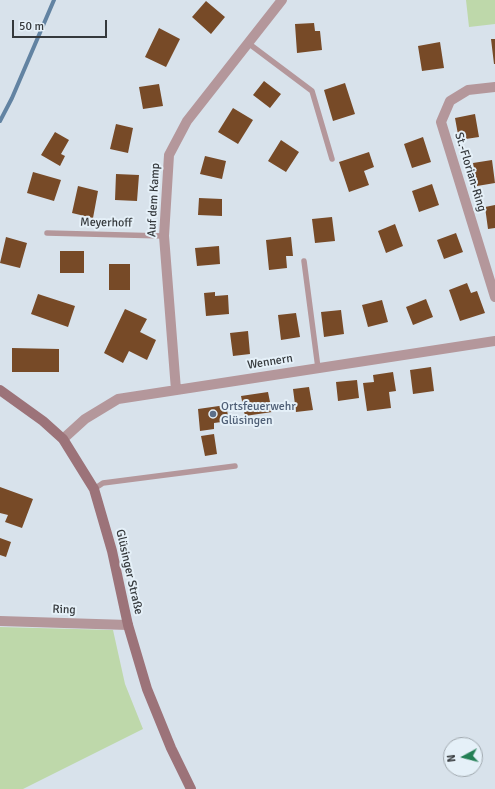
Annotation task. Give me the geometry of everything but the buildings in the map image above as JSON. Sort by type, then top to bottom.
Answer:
[{"type":"street","name":"Auf dem Kamp","points":[[176,390],[164,236],[169,155],[187,121],[282,0]]},
{"type":"street","name":"St.-Florian-Ring","points":[[495,87],[468,90],[450,101],[441,122],[495,297]]},
{"type":"street","name":"Wennern","points":[[63,439],[85,419],[118,398],[495,342]]},
{"type":"street","name":"Glüsinger Straße","points":[[0,390],[43,421],[63,439],[94,489],[112,551],[128,625],[147,689],[171,748],[191,789]]},
{"type":"street","name":"Ring","points":[[0,621],[128,625]]},
{"type":"lane","points":[[248,43],[312,91],[332,159]]},
{"type":"lane","name":"Meyerhoff","points":[[47,233],[164,236]]},
{"type":"lane","points":[[304,261],[318,368]]},
{"type":"lane","points":[[94,489],[103,483],[235,466]]},
{"type":"green space","points":[[466,0],[495,0],[495,24],[469,27]]},
{"type":"green space","points":[[0,627],[113,630],[125,684],[143,729],[23,789],[0,789]]},
{"type":"waterway","points":[[0,121],[12,98],[54,0]]},
{"type":"place","name":"Ortsfeuerwehr Glüsingen","points":[[213,414]]}]
